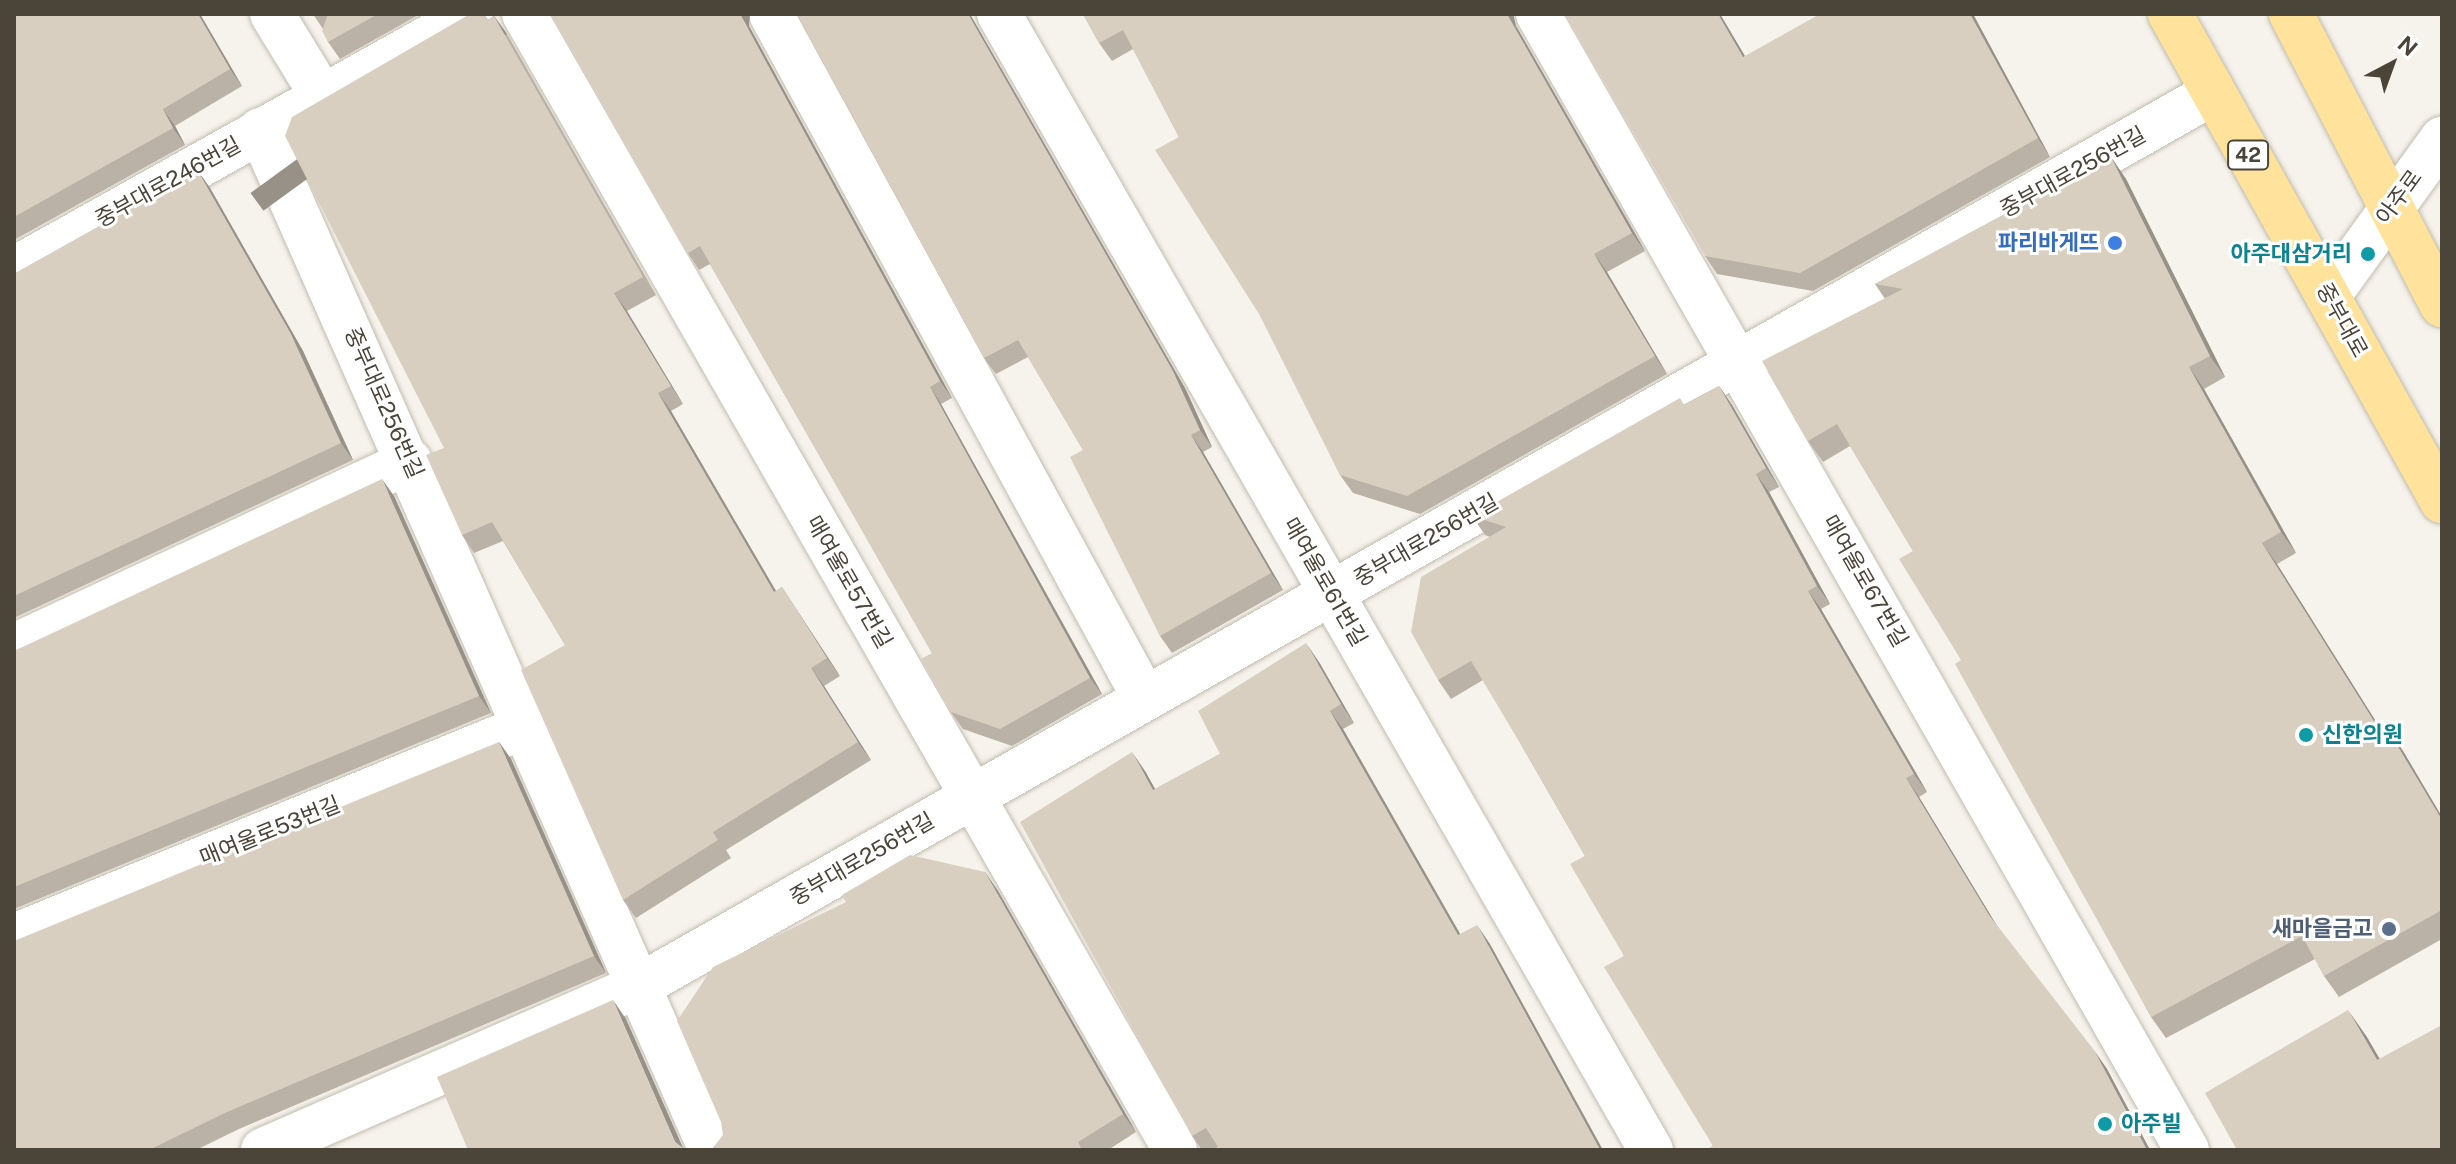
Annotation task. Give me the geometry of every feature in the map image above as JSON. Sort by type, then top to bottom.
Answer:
[{"type":"main road","name":"중부대로","points":[[2170,14],[2442,501]]},
{"type":"main road","points":[[2291,14],[2389,211],[2442,305]]},
{"type":"street","points":[[272,14],[321,94]]},
{"type":"street","name":"중부대로246번길","points":[[14,269],[321,94],[471,14]]},
{"type":"street","name":"매여울로57번길","points":[[524,14],[971,797],[1164,1146]]},
{"type":"street","points":[[771,14],[1145,699]]},
{"type":"street","name":"매여울로61번길","points":[[999,14],[1651,1150]]},
{"type":"street","name":"매여울로67번길","points":[[1538,14],[1740,360],[2187,1150]]},
{"type":"street","name":"중부대로256번길","points":[[263,1150],[639,986],[2213,93]]},
{"type":"street","name":"중부대로256번길","points":[[260,130],[410,461],[711,1150]]},
{"type":"street","name":"아주로","points":[[2329,295],[2442,139]]},
{"type":"street","points":[[14,646],[410,461]]},
{"type":"street","name":"매여울로53번길","points":[[14,936],[526,726]]},
{"type":"building","points":[[14,14],[198,14],[230,69],[163,109],[173,128],[14,217]]},
{"type":"building","points":[[328,14],[378,14],[328,42],[322,31]]},
{"type":"building","points":[[470,14],[483,14],[487,20],[494,16],[643,277],[614,293],[671,386],[658,393],[774,592],[782,587],[827,658],[811,668],[858,742],[713,832],[718,840],[623,900],[521,670],[565,645],[492,522],[462,535],[426,455],[444,448],[285,136],[292,117]]},
{"type":"building","points":[[551,14],[740,14],[940,381],[930,387],[1090,678],[1000,729],[951,712],[921,659],[932,653],[700,246],[688,253]]},
{"type":"building","points":[[797,14],[968,14],[1173,371],[1200,430],[1191,435],[1271,573],[1160,636],[1070,457],[1083,450],[1018,340],[984,358]]},
{"type":"building","points":[[1083,14],[1507,14],[1632,233],[1594,254],[1655,356],[1407,496],[1340,475],[1259,314],[1155,150],[1179,137],[1123,30],[1099,43]]},
{"type":"building","points":[[1565,14],[1718,14],[1743,57],[1820,14],[1970,14],[2038,138],[1800,273],[1705,256]]},
{"type":"building","points":[[2111,157],[2210,356],[2189,367],[2281,532],[2262,543],[2382,734],[2388,730],[2442,820],[2442,910],[2324,976],[2302,936],[2151,1017],[1955,664],[1961,660],[1899,559],[1913,551],[1837,424],[1808,441],[1762,361],[1903,289],[1875,284]]},
{"type":"building","points":[[198,171],[291,334],[341,443],[14,596],[14,274]]},
{"type":"building","points":[[1719,386],[1766,468],[1756,474],[1817,586],[1808,591],[1914,774],[1906,778],[1989,915],[2094,1050],[2147,1150],[1706,1150],[1713,1146],[1604,967],[1624,956],[1570,864],[1585,856],[1471,661],[1438,680],[1411,632],[1421,577],[1506,527],[1472,516],[1680,398],[1684,405]]},
{"type":"building","points":[[382,479],[479,696],[14,887],[14,651]]},
{"type":"building","points":[[1306,643],[1341,704],[1330,711],[1458,935],[1477,925],[1600,1150],[1220,1150],[1206,1128],[1192,1136],[1020,822],[1132,752],[1153,790],[1220,754],[1198,711]]},
{"type":"building","points":[[499,742],[594,956],[227,1112],[149,1150],[14,1150],[14,941]]},
{"type":"building","points":[[910,855],[985,872],[1123,1114],[1078,1142],[1082,1150],[711,1150],[723,1135],[721,1122],[677,1021],[713,967],[846,902],[842,895]]},
{"type":"building","points":[[613,1000],[675,1142],[686,1150],[468,1150],[437,1077]]},
{"type":"building","points":[[2348,1010],[2377,1060],[2442,1025],[2442,1150],[2237,1150],[2205,1093]]},
{"type":"place","name":"파리바게뜨","points":[[2115,243]]},
{"type":"place","name":"아주대삼거리","points":[[2368,254]]},
{"type":"place","name":"신한의원","points":[[2306,735]]},
{"type":"place","name":"새마을금고","points":[[2389,929]]},
{"type":"place","name":"아주빌","points":[[2105,1124]]}]
